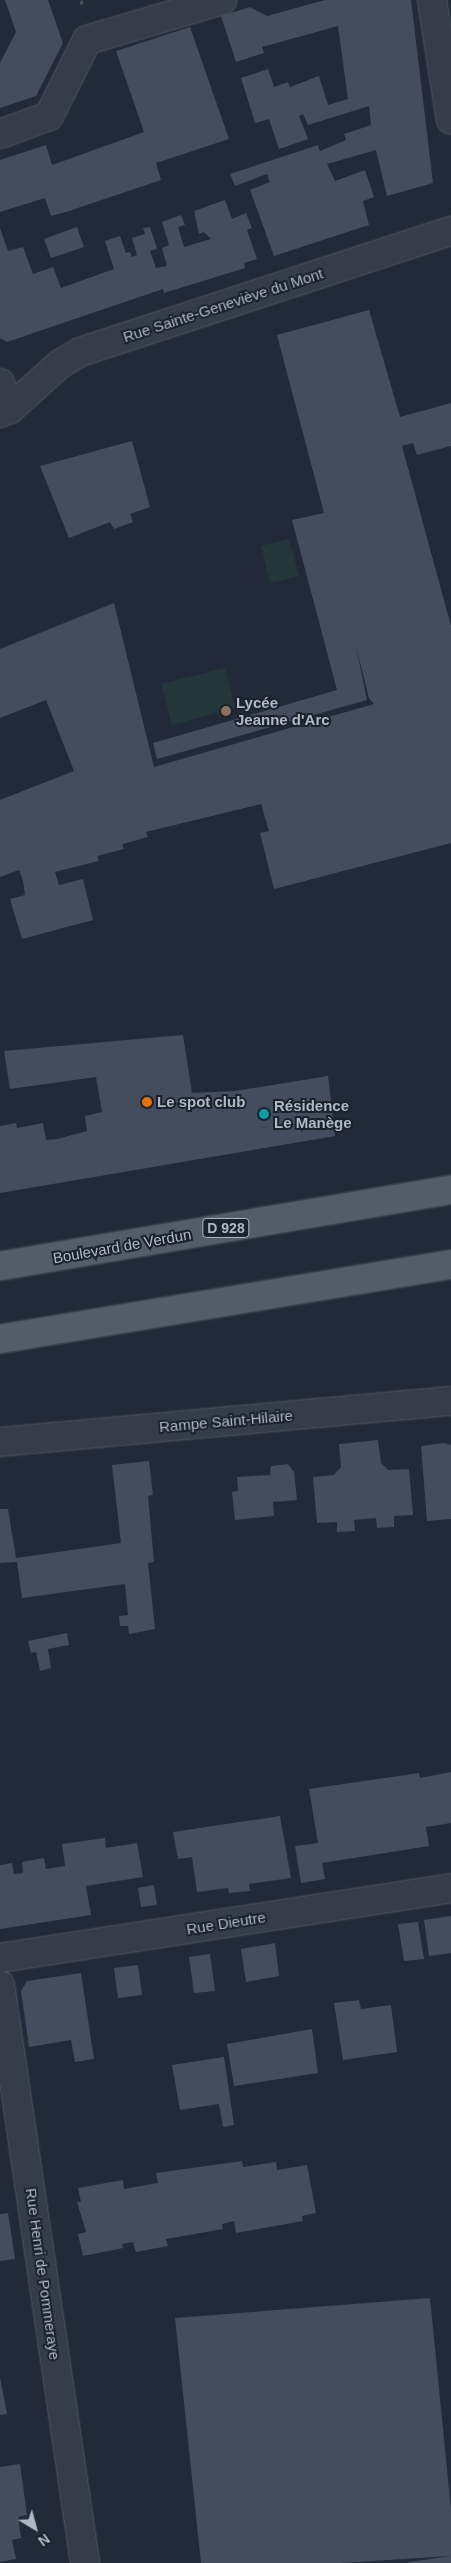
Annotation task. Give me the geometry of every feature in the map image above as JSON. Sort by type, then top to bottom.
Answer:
[{"type":"main road","name":"Boulevard de Verdun","points":[[0,1266],[451,1190]]},
{"type":"main road","points":[[0,1339],[451,1264]]},
{"type":"street","points":[[0,134],[49,116],[88,40],[222,0]]},
{"type":"street","points":[[432,0],[451,120]]},
{"type":"street","name":"Rue Sainte-Geneviève du Mont","points":[[5,411],[60,364],[80,352],[451,231]]},
{"type":"street","points":[[0,383],[5,411]]},
{"type":"street","name":"Rampe Saint-Hilaire","points":[[0,1442],[451,1401]]},
{"type":"street","name":"Rue Dieutre","points":[[0,1958],[451,1888]]},
{"type":"street","name":"Rue Henri de Pommeraye","points":[[0,1985],[85,2563]]},
{"type":"shaded area","points":[[289,539],[299,576],[270,583],[261,546]]},
{"type":"shaded area","points":[[225,668],[235,708],[172,725],[161,684]]},
{"type":"building","points":[[5,0],[48,0],[63,43],[36,96],[0,108],[0,63],[16,32]]},
{"type":"building","points":[[325,0],[411,0],[433,183],[387,196],[376,150],[327,164],[335,181],[365,170],[374,197],[363,201],[369,225],[274,256],[250,190],[270,182],[267,174],[235,186],[230,174],[318,145],[320,151],[346,140],[344,134],[371,125],[369,106],[308,125],[303,114],[299,116],[308,139],[279,149],[269,119],[255,123],[241,78],[268,69],[274,87],[288,82],[290,87],[319,76],[328,105],[348,99],[338,26],[262,47],[264,53],[236,62],[221,16],[250,7],[267,16]]},
{"type":"building","points":[[190,27],[229,139],[156,163],[161,180],[66,212],[51,216],[45,198],[0,212],[0,160],[46,145],[52,165],[144,132],[116,51]]},
{"type":"building","points":[[225,200],[232,219],[246,213],[252,228],[247,230],[257,259],[244,263],[245,268],[164,293],[163,289],[7,342],[0,338],[0,228],[8,251],[23,247],[33,274],[53,267],[61,288],[114,269],[105,241],[120,236],[126,253],[130,252],[132,257],[137,255],[132,238],[145,234],[143,228],[150,227],[157,249],[150,251],[156,268],[167,266],[162,248],[169,245],[162,222],[181,215],[185,225],[178,227],[184,247],[211,239],[204,232],[199,234],[194,211]]},
{"type":"building","points":[[77,227],[84,247],[51,258],[44,239]]},
{"type":"building","points":[[369,310],[400,417],[451,403],[451,446],[417,455],[413,443],[402,446],[451,626],[451,843],[274,889],[260,833],[269,831],[261,804],[146,832],[148,837],[122,844],[124,849],[97,856],[99,861],[55,872],[59,885],[83,879],[93,920],[22,939],[10,899],[25,895],[23,881],[19,870],[0,877],[0,800],[74,771],[46,700],[0,718],[0,649],[114,603],[154,767],[374,704],[369,698],[356,646],[367,700],[157,759],[153,743],[337,690],[292,520],[324,513],[277,335]]},
{"type":"building","points":[[132,441],[150,507],[130,514],[133,522],[114,529],[110,522],[69,538],[40,466]]},
{"type":"building","points":[[183,1035],[192,1093],[235,1091],[328,1076],[335,1136],[0,1193],[0,1126],[16,1123],[17,1128],[43,1123],[46,1140],[57,1139],[87,1131],[85,1116],[102,1112],[96,1077],[10,1089],[4,1051]]},
{"type":"building","points":[[378,1440],[381,1463],[388,1470],[409,1469],[413,1515],[394,1516],[394,1527],[377,1528],[376,1518],[354,1520],[355,1531],[337,1532],[337,1522],[317,1523],[313,1477],[334,1475],[341,1467],[339,1444]]},
{"type":"building","points":[[444,1443],[451,1445],[451,1519],[427,1521],[421,1446]]},
{"type":"building","points":[[149,1461],[153,1495],[148,1496],[154,1562],[148,1563],[155,1629],[129,1634],[128,1626],[120,1626],[119,1616],[128,1615],[125,1584],[22,1598],[17,1562],[0,1563],[0,1509],[8,1509],[16,1558],[121,1543],[112,1465]]},
{"type":"building","points":[[288,1464],[294,1472],[297,1500],[273,1502],[274,1516],[235,1520],[232,1492],[238,1491],[237,1477],[270,1475],[271,1466]]},
{"type":"building","points":[[67,1633],[69,1645],[48,1649],[51,1668],[40,1671],[36,1652],[31,1653],[28,1641]]},
{"type":"building","points":[[451,1772],[451,1823],[426,1827],[429,1846],[322,1863],[325,1879],[301,1883],[295,1846],[318,1843],[309,1789],[419,1773],[420,1778]]},
{"type":"building","points":[[280,1816],[291,1878],[249,1884],[250,1891],[229,1893],[228,1888],[197,1892],[192,1857],[178,1859],[173,1832]]},
{"type":"building","points":[[105,1838],[106,1848],[137,1843],[143,1877],[86,1886],[91,1915],[0,1929],[0,1865],[12,1863],[14,1874],[23,1873],[22,1862],[44,1858],[46,1869],[65,1866],[62,1844]]},
{"type":"building","points":[[154,1885],[157,1905],[141,1907],[138,1888]]},
{"type":"building","points":[[451,1916],[451,1953],[429,1956],[424,1920]]},
{"type":"building","points":[[418,1922],[424,1959],[404,1961],[398,1924]]},
{"type":"building","points":[[275,1943],[279,1976],[246,1982],[241,1949]]},
{"type":"building","points":[[210,1954],[215,1991],[194,1993],[189,1957]]},
{"type":"building","points":[[138,1965],[142,1995],[118,1998],[114,1968]]},
{"type":"building","points":[[81,1973],[94,2059],[75,2062],[71,2040],[29,2047],[21,1991],[27,1981]]},
{"type":"building","points":[[359,2000],[361,2009],[391,2005],[397,2052],[343,2060],[334,2003]]},
{"type":"building","points":[[312,2029],[318,2073],[234,2086],[227,2044]]},
{"type":"building","points":[[224,2057],[234,2125],[223,2127],[219,2104],[180,2110],[172,2065]]},
{"type":"building","points":[[242,2161],[243,2167],[276,2162],[277,2170],[307,2165],[316,2213],[302,2216],[303,2221],[236,2233],[234,2221],[222,2224],[223,2229],[166,2239],[168,2246],[136,2252],[133,2242],[122,2244],[123,2248],[83,2256],[78,2234],[86,2232],[77,2202],[81,2202],[78,2188],[123,2180],[124,2189],[158,2183],[156,2173]]},
{"type":"building","points":[[8,2213],[15,2259],[0,2261],[0,2214]]},
{"type":"building","points":[[430,2298],[451,2509],[451,2556],[342,2563],[201,2563],[175,2318]]},
{"type":"building","points":[[0,2377],[7,2414],[0,2415]]},
{"type":"building","points":[[20,2464],[27,2515],[18,2517],[21,2538],[12,2540],[16,2559],[0,2562],[0,2467]]},
{"type":"building","points":[[451,2556],[451,2563],[408,2563],[408,2562]]},
{"type":"place","name":"Lycée Jeanne d'Arc","points":[[226,711]]},
{"type":"place","name":"Le spot club","points":[[147,1102]]},
{"type":"place","name":"Résidence Le Manège","points":[[264,1114]]}]
